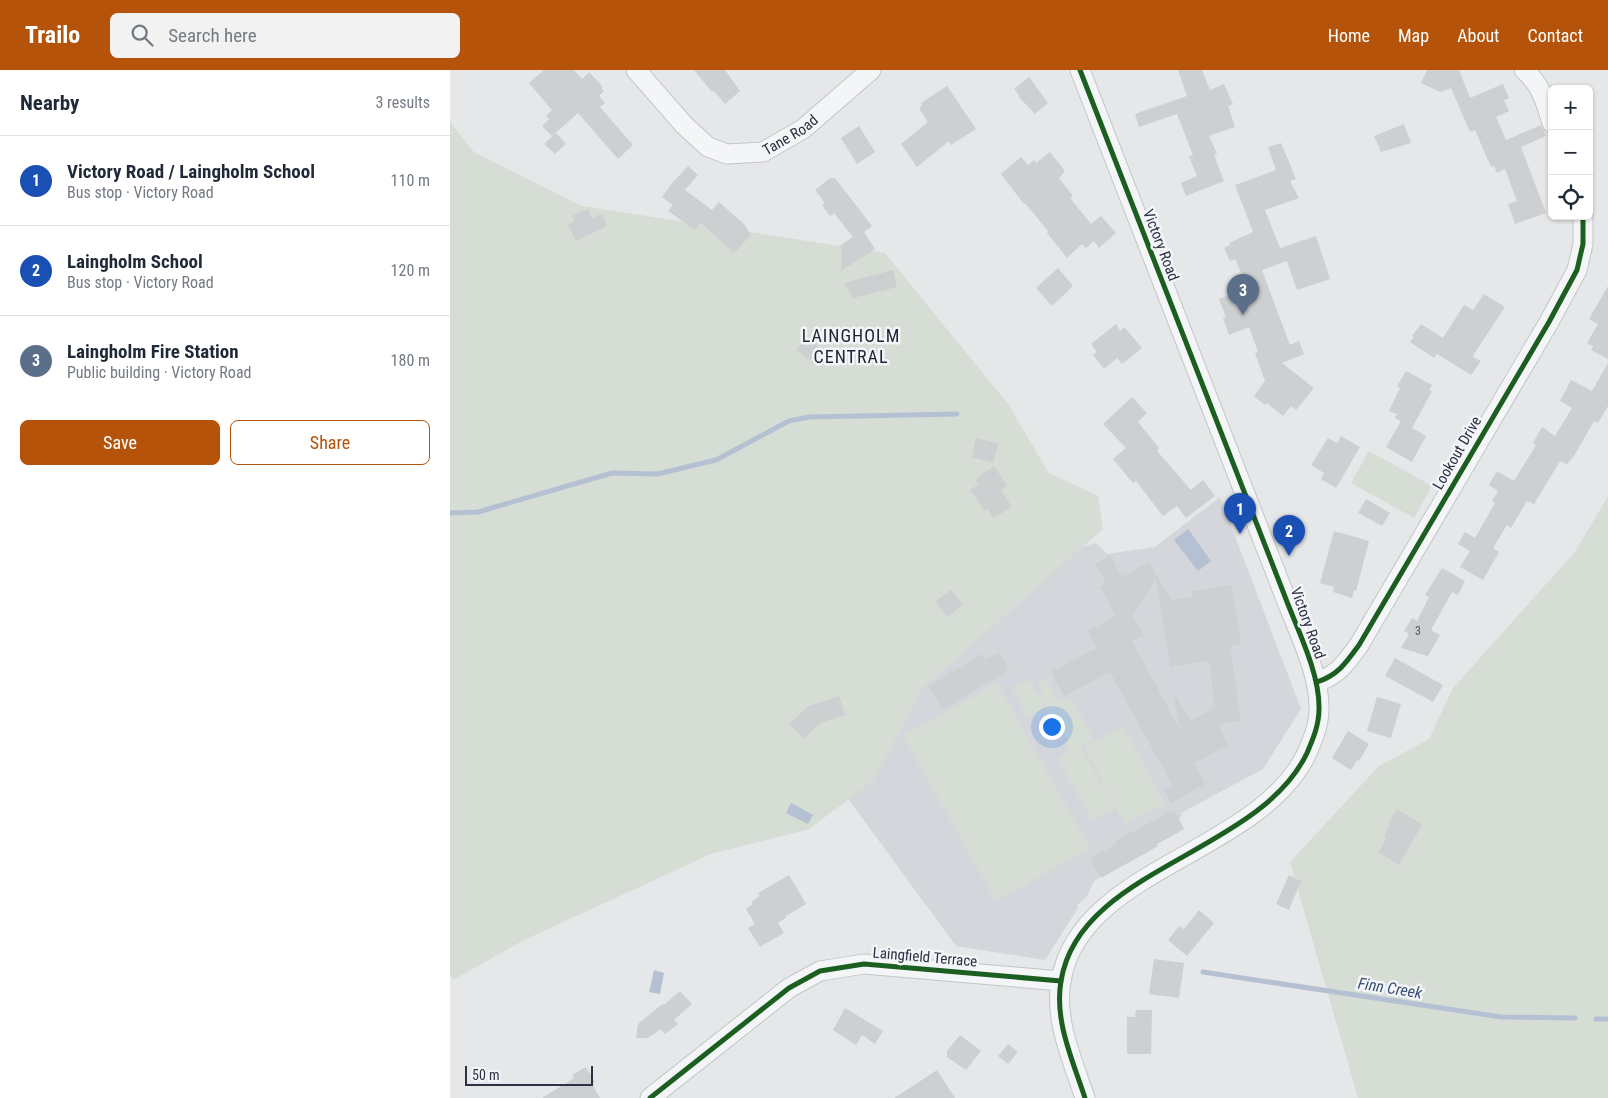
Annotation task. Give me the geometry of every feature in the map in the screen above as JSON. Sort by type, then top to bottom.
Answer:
[{"type":"street","name":"Tane Road","points":[[636,70],[684,124],[708,147],[728,154],[763,152],[803,129],[871,70]]},
{"type":"street","name":"Victory Road","points":[[1080,70],[1317,682],[1319,712],[1317,728],[1302,763],[1275,796],[1236,826],[1137,884],[1100,912],[1087,925],[1078,938],[1067,961],[1061,981],[1061,1019],[1085,1098]]},
{"type":"street","points":[[1524,70],[1531,75],[1543,94],[1548,110]]},
{"type":"street","name":"Lookout Drive","points":[[1317,682],[1330,678],[1342,668],[1359,645],[1549,322],[1577,270],[1583,244],[1583,220]]},
{"type":"street","name":"Laingfield Terrace","points":[[650,1098],[789,988],[820,971],[864,964],[1061,981]]},
{"type":"shaded area","points":[[450,122],[474,152],[582,206],[885,253],[1008,404],[1049,473],[1098,496],[1103,529],[922,689],[872,782],[809,829],[711,854],[524,940],[453,980],[450,974]]},
{"type":"shaded area","points":[[1369,451],[1432,486],[1414,518],[1351,483]]},
{"type":"shaded area","points":[[1608,496],[1608,1098],[1358,1098],[1290,862],[1379,766],[1429,739],[1453,688],[1575,552]]},
{"type":"shaded area","points":[[1220,497],[1301,709],[1263,769],[1181,813],[1182,816],[1179,819],[1184,829],[1157,844],[1158,846],[1094,881],[1086,898],[1077,905],[1078,908],[1045,960],[956,946],[816,755],[1074,549],[1096,543],[1107,554],[1155,547]]},
{"type":"shaded area","points":[[1047,678],[1057,700],[1072,699],[1094,740],[1081,747],[1115,808],[1092,821],[1058,759],[1067,754],[1068,740],[1056,718],[1045,708],[1028,717],[1012,689],[1029,680],[1040,697],[1042,694],[1038,683],[1042,679]]},
{"type":"shaded area","points":[[997,683],[1090,848],[996,901],[903,736]]},
{"type":"shaded area","points":[[1123,726],[1165,804],[1125,825],[1084,747]]},
{"type":"water","points":[[1188,529],[1211,561],[1198,571],[1174,540]]},
{"type":"water","points":[[791,803],[813,815],[808,824],[786,813]]},
{"type":"water","points":[[654,970],[664,973],[660,994],[649,992]]},
{"type":"building","points":[[544,70],[574,70],[582,79],[589,72],[603,87],[601,88],[604,91],[599,96],[605,103],[600,107],[633,145],[618,159],[578,113],[552,136],[542,126],[549,119],[546,116],[552,110],[529,83]]},
{"type":"building","points":[[694,70],[725,70],[740,91],[725,104],[714,91],[712,92]]},
{"type":"building","points":[[1178,70],[1202,70],[1210,90],[1224,84],[1233,104],[1228,106],[1235,127],[1209,136],[1217,154],[1214,155],[1224,181],[1186,196],[1181,183],[1197,176],[1189,156],[1193,155],[1177,114],[1139,127],[1135,114],[1187,96]]},
{"type":"building","points":[[1427,70],[1459,70],[1470,98],[1503,84],[1509,98],[1504,100],[1509,111],[1496,117],[1506,140],[1541,125],[1546,136],[1521,147],[1546,213],[1515,224],[1508,204],[1517,201],[1505,169],[1497,173],[1494,166],[1491,167],[1475,130],[1470,132],[1451,88],[1440,92],[1421,83]]},
{"type":"building","points":[[1029,77],[1048,103],[1035,114],[1014,89]]},
{"type":"building","points":[[947,86],[976,129],[951,145],[949,141],[917,167],[901,144],[928,122],[919,108],[922,106],[921,103]]},
{"type":"building","points":[[1404,124],[1411,143],[1381,152],[1374,136]]},
{"type":"building","points":[[859,126],[875,152],[857,164],[841,138]]},
{"type":"building","points":[[556,133],[566,144],[555,154],[544,144]]},
{"type":"building","points":[[1281,143],[1296,179],[1290,181],[1299,198],[1265,210],[1280,248],[1316,236],[1330,279],[1297,290],[1287,261],[1262,270],[1290,345],[1299,341],[1304,354],[1282,363],[1314,388],[1296,410],[1291,406],[1283,416],[1267,403],[1265,405],[1254,396],[1265,381],[1255,353],[1258,352],[1249,327],[1229,335],[1223,318],[1226,317],[1219,299],[1248,288],[1235,259],[1230,261],[1224,248],[1230,245],[1229,243],[1253,232],[1235,185],[1276,170],[1268,147]]},
{"type":"building","points":[[1050,152],[1065,171],[1059,178],[1073,196],[1070,198],[1091,224],[1101,216],[1116,233],[1099,248],[1094,241],[1086,248],[1082,244],[1067,258],[1047,233],[1048,231],[1001,174],[1021,157],[1028,165],[1034,160],[1036,163]]},
{"type":"building","points":[[688,166],[698,175],[685,190],[712,210],[719,202],[744,224],[751,235],[734,253],[701,223],[695,230],[668,211],[673,205],[662,197]]},
{"type":"building","points":[[830,178],[835,178],[872,226],[864,232],[875,249],[841,271],[842,250],[840,246],[853,237],[834,213],[830,216],[822,205],[825,203],[815,190]]},
{"type":"building","points":[[588,209],[592,219],[602,214],[607,226],[576,241],[568,224],[575,221],[572,216]]},
{"type":"building","points":[[1058,268],[1073,286],[1052,306],[1036,288]]},
{"type":"building","points":[[893,270],[897,287],[853,298],[844,283]]},
{"type":"building","points":[[1608,286],[1608,359],[1591,350],[1593,346],[1587,343],[1598,324],[1589,319]]},
{"type":"building","points":[[1484,294],[1505,307],[1474,354],[1473,357],[1481,361],[1471,375],[1437,354],[1434,358],[1410,342],[1421,324],[1443,338],[1464,305],[1473,310]]},
{"type":"building","points":[[1116,324],[1120,331],[1124,327],[1142,348],[1122,364],[1117,358],[1104,369],[1093,355],[1097,352],[1091,344]]},
{"type":"building","points":[[804,339],[807,341],[808,339],[819,347],[810,360],[797,350]]},
{"type":"building","points":[[1608,363],[1608,406],[1598,423],[1594,421],[1574,456],[1567,464],[1560,461],[1534,504],[1527,501],[1511,528],[1507,525],[1493,548],[1499,552],[1483,580],[1460,567],[1470,551],[1458,544],[1465,532],[1475,538],[1495,503],[1492,501],[1498,491],[1489,485],[1497,471],[1514,481],[1536,445],[1533,443],[1542,427],[1555,436],[1572,408],[1560,401],[1571,380],[1592,391]]},
{"type":"building","points":[[1406,371],[1432,385],[1429,390],[1432,391],[1412,428],[1426,436],[1412,462],[1386,447],[1401,421],[1395,418],[1397,414],[1389,411],[1400,388],[1397,386]]},
{"type":"building","points":[[1132,397],[1147,413],[1138,422],[1159,448],[1157,451],[1191,490],[1203,480],[1215,496],[1186,518],[1177,506],[1163,516],[1136,481],[1133,483],[1113,459],[1126,448],[1103,424]]},
{"type":"building","points":[[1341,436],[1360,447],[1336,488],[1321,479],[1324,473],[1311,465],[1328,438],[1337,443]]},
{"type":"building","points":[[976,438],[998,443],[993,463],[972,457]]},
{"type":"building","points":[[994,466],[1007,486],[1001,490],[1012,507],[993,518],[988,509],[985,511],[970,490],[979,484],[976,480],[979,477]]},
{"type":"building","points":[[1366,499],[1390,513],[1382,526],[1358,513]]},
{"type":"building","points":[[1334,531],[1369,541],[1356,591],[1354,590],[1352,598],[1333,592],[1334,587],[1320,583]]},
{"type":"building","points":[[1110,555],[1122,577],[1149,562],[1171,600],[1193,597],[1192,591],[1232,585],[1241,644],[1230,646],[1241,721],[1218,724],[1228,745],[1194,763],[1205,784],[1171,803],[1165,790],[1173,786],[1110,672],[1064,696],[1051,672],[1097,648],[1088,631],[1116,616],[1100,587],[1106,583],[1095,564]],"holes":[[[1156,579],[1170,667],[1209,661],[1215,707],[1190,721],[1176,696],[1174,696],[1180,730],[1132,641],[1143,635],[1132,615]]]},
{"type":"building","points":[[1442,568],[1465,581],[1458,595],[1452,592],[1431,630],[1440,635],[1428,656],[1401,648],[1409,634],[1404,631],[1412,618],[1417,621],[1429,597],[1425,595]]},
{"type":"building","points":[[951,590],[963,605],[947,617],[935,601]]},
{"type":"building","points":[[998,652],[1009,670],[942,709],[928,686],[982,654],[986,660]]},
{"type":"building","points":[[1395,658],[1443,685],[1433,702],[1385,676]]},
{"type":"building","points":[[839,696],[845,715],[820,723],[804,739],[789,724],[809,706]]},
{"type":"building","points":[[1377,697],[1401,704],[1391,738],[1367,731]]},
{"type":"building","points":[[1348,731],[1369,744],[1351,770],[1332,758]]},
{"type":"building","points":[[1397,809],[1422,825],[1399,865],[1378,852],[1387,838],[1384,836],[1390,825],[1388,824]]},
{"type":"building","points":[[1174,810],[1184,829],[1101,878],[1090,858],[1117,844],[1115,841]]},
{"type":"building","points":[[789,875],[806,904],[778,923],[784,933],[760,947],[748,928],[755,924],[746,909],[753,904],[751,902],[760,896],[758,893]]},
{"type":"building","points":[[1289,875],[1301,881],[1289,910],[1276,904]]},
{"type":"building","points":[[1199,910],[1214,923],[1187,956],[1168,940],[1179,926],[1184,929]]},
{"type":"building","points":[[1154,959],[1184,963],[1179,998],[1149,994]]},
{"type":"building","points":[[680,991],[692,1004],[674,1020],[678,1024],[665,1034],[661,1029],[648,1038],[636,1038],[638,1024]]},
{"type":"building","points":[[845,1008],[883,1031],[875,1044],[862,1035],[856,1045],[833,1030]]},
{"type":"building","points":[[1136,1010],[1152,1010],[1151,1054],[1127,1054],[1127,1017],[1135,1017]]},
{"type":"building","points":[[960,1035],[981,1051],[966,1070],[947,1057],[947,1051]]},
{"type":"building","points":[[1008,1044],[1018,1052],[1008,1064],[998,1056]]},
{"type":"building","points":[[586,1067],[595,1082],[592,1084],[600,1098],[542,1098],[574,1078],[572,1075]]},
{"type":"building","points":[[937,1070],[955,1098],[894,1098],[916,1084]]},
{"type":"waterway","points":[[450,513],[478,512],[612,473],[657,474],[716,460],[789,421],[809,417],[957,414]]},
{"type":"waterway","name":"Finn Creek","points":[[1203,972],[1501,1017],[1575,1018]]},
{"type":"waterway","name":"Finn Creek","points":[[1596,1019],[1608,1019]]},
{"type":"cycle path","points":[[1080,70],[1307,651],[1316,681],[1319,709],[1317,726],[1307,753],[1283,787],[1251,815],[1213,840],[1134,886],[1100,912],[1075,943],[1061,981],[1060,1011],[1070,1055],[1085,1098]]},
{"type":"cycle path","points":[[1317,682],[1336,672],[1346,663],[1359,645],[1549,322],[1577,270],[1583,244],[1583,220]]},
{"type":"cycle path","points":[[650,1098],[789,988],[820,971],[864,964],[1061,981]]},
{"type":"place","name":"Laingholm Fire Station","points":[[1243,315]]},
{"type":"place","name":"Victory Road / Laingholm School","points":[[1240,534]]},
{"type":"place","name":"Laingholm School","points":[[1289,556]]},
{"type":"district","name":"LAINGHOLM CENTRAL","points":[[851,345]]}]
